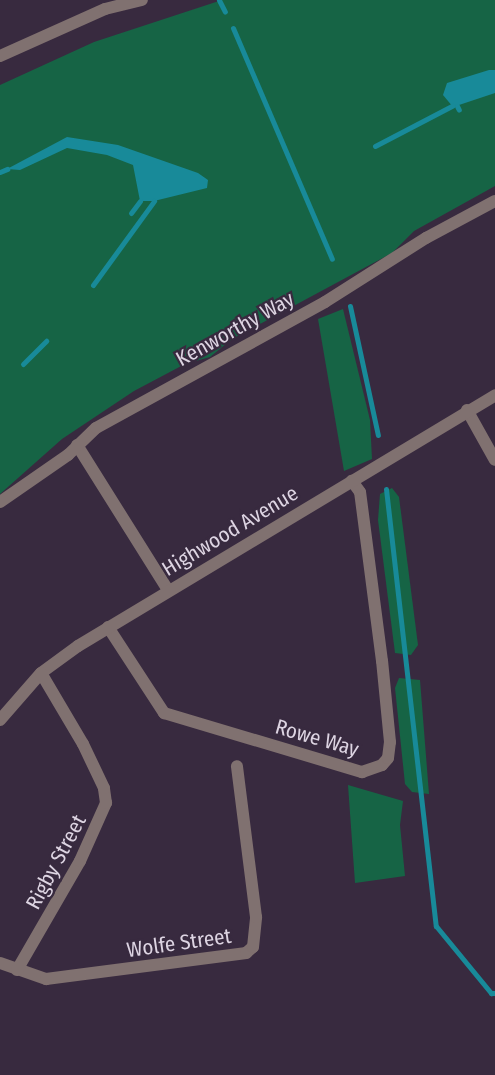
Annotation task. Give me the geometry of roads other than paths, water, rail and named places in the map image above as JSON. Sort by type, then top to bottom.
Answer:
[{"type":"street","points":[[0,56],[104,5],[142,0]]},
{"type":"street","name":"Kenworthy Way","points":[[0,502],[77,445],[96,428],[325,302],[426,238],[495,201]]},
{"type":"street","name":"Highwood Avenue","points":[[0,720],[41,673],[108,627],[495,395]]},
{"type":"street","points":[[467,410],[495,460]]},
{"type":"street","points":[[77,445],[168,590]]},
{"type":"street","name":"Rowe Way","points":[[108,627],[164,713],[363,772],[382,765],[388,758],[390,742],[382,661],[360,492],[352,481]]},
{"type":"street","name":"Rigby Street","points":[[17,970],[80,861],[106,803],[104,788],[82,744],[41,673]]},
{"type":"street","name":"Wolfe Street","points":[[0,963],[46,979],[246,953],[253,946],[256,917],[237,766]]},
{"type":"water","points":[[495,70],[495,93],[453,107],[443,95],[447,83]]},
{"type":"water","points":[[67,137],[118,145],[198,173],[208,180],[207,188],[154,201],[140,201],[133,165],[107,155],[67,148],[20,170],[7,169]]},
{"type":"waterway","points":[[219,0],[225,12]]},
{"type":"waterway","points":[[233,28],[332,259]]},
{"type":"waterway","points":[[375,146],[452,106]]},
{"type":"waterway","points":[[457,106],[459,110]]},
{"type":"waterway","points":[[0,172],[7,169]]},
{"type":"waterway","points":[[131,213],[140,201]]},
{"type":"waterway","points":[[93,285],[154,201]]},
{"type":"waterway","points":[[350,306],[378,435]]},
{"type":"waterway","points":[[23,364],[46,341]]},
{"type":"waterway","points":[[386,489],[436,926],[491,993],[495,993]]}]
